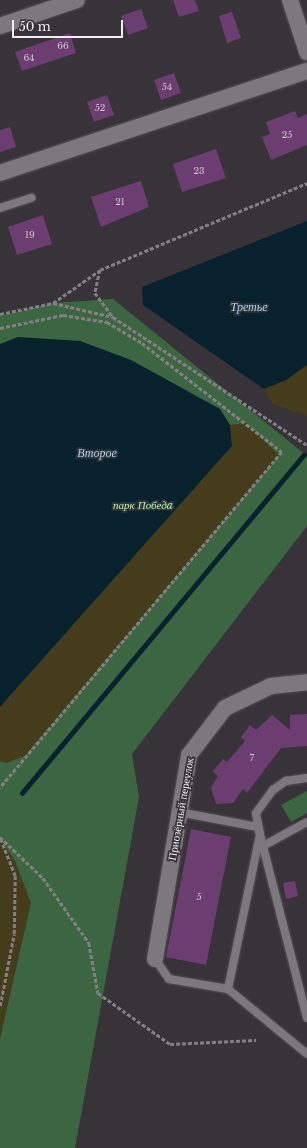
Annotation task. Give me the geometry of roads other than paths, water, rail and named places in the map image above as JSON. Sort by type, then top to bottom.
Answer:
[{"type":"street","points":[[0,26],[77,0]]},
{"type":"street","points":[[290,0],[307,52]]},
{"type":"street","points":[[0,173],[307,71]]},
{"type":"street","name":"Приозёрный переулок","points":[[155,959],[189,755],[225,708],[271,686],[307,682]]},
{"type":"lane","points":[[0,208],[30,198]]},
{"type":"lane","points":[[307,778],[286,781],[273,790],[256,813],[258,827],[307,1018]]},
{"type":"lane","points":[[180,812],[258,827]]},
{"type":"lane","points":[[263,846],[307,822]]},
{"type":"lane","points":[[228,990],[258,827]]},
{"type":"lane","points":[[155,959],[169,979],[228,990],[307,1054]]},
{"type":"water","name":"Третье","points":[[307,221],[307,365],[286,380],[264,389],[143,305],[142,287]]},
{"type":"water","name":"Второе","points":[[18,337],[80,341],[131,360],[220,409],[230,425],[232,446],[0,707],[0,344]]},
{"type":"waterway","points":[[22,793],[304,455]]},
{"type":"park label","name":"парк Победa","points":[[143,505]]}]
